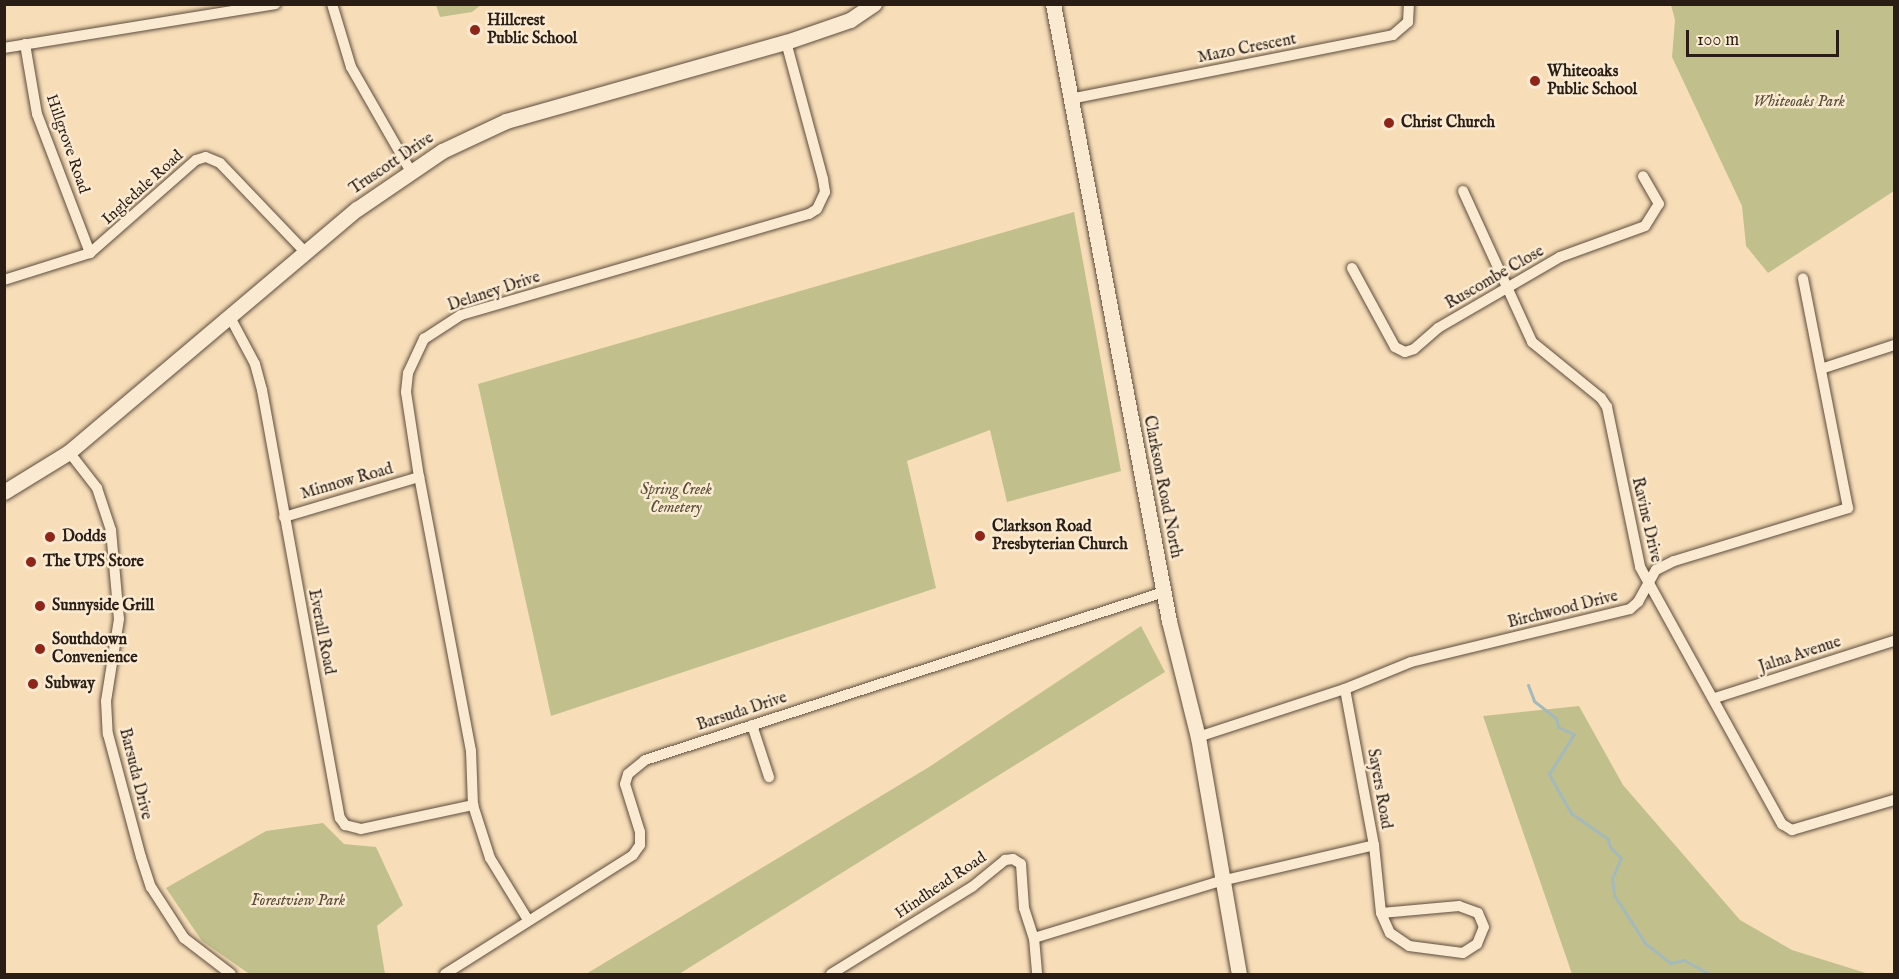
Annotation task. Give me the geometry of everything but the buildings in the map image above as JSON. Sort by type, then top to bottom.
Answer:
[{"type":"street","points":[[4,48],[275,4]]},
{"type":"street","points":[[332,4],[351,67],[410,170]]},
{"type":"street","name":"Truscott Drive","points":[[6,490],[69,452],[231,319],[306,253],[410,170],[506,121],[786,42],[850,20],[874,4]]},
{"type":"street","name":"Clarkson Road North","points":[[1053,4],[1164,592],[1198,737],[1239,975]]},
{"type":"street","name":"Mazo Crescent","points":[[1070,99],[1393,35],[1408,22],[1408,4]]},
{"type":"street","name":"Delaney Drive","points":[[528,920],[490,858],[473,805],[471,752],[419,477],[406,392],[408,373],[424,339],[461,315],[809,214],[817,208],[825,192],[823,179],[786,42]]},
{"type":"street","name":"Hillgrove Road","points":[[25,44],[37,114],[90,253]]},
{"type":"street","name":"Ingledale Road","points":[[4,280],[90,253],[196,160],[206,157],[220,163],[306,253]]},
{"type":"street","name":"Ruscombe Close","points":[[1352,268],[1395,347],[1405,352],[1505,288],[1560,257],[1645,226],[1659,204],[1643,176]]},
{"type":"street","name":"Ravine Drive","points":[[1463,191],[1505,288],[1532,342],[1601,398],[1607,407],[1646,582],[1715,698],[1782,824],[1792,830],[1894,800]]},
{"type":"street","name":"Birchwood Drive","points":[[1198,737],[1345,689],[1411,662],[1630,609],[1638,602],[1646,582],[1656,570],[1674,561],[1848,508],[1803,278]]},
{"type":"street","name":"Everall Road","points":[[231,319],[255,364],[262,390],[340,818],[345,825],[361,829],[473,805]]},
{"type":"street","points":[[1821,369],[1894,345]]},
{"type":"street","name":"Barsuda Drive","points":[[69,452],[97,488],[111,530],[119,619],[106,701],[108,734],[141,857],[166,914],[184,938],[231,975]]},
{"type":"street","name":"Minnow Road","points":[[284,517],[419,477]]},
{"type":"street","name":"Barsuda Drive","points":[[445,975],[528,920],[626,862],[636,850],[640,832],[625,784],[636,765],[752,724],[1164,592]]},
{"type":"street","name":"Jalna Avenue","points":[[1715,698],[1894,641]]},
{"type":"street","name":"Sayers Road","points":[[1221,881],[1374,845],[1345,689]]},
{"type":"street","points":[[752,724],[769,777]]},
{"type":"street","points":[[1374,845],[1382,913],[1390,933],[1409,946],[1463,953],[1478,944],[1484,927],[1478,913],[1459,906],[1382,913]]},
{"type":"street","name":"Hindhead Road","points":[[831,975],[847,970],[972,887],[1005,860],[1013,859],[1020,864],[1024,908],[1034,938]]},
{"type":"street","points":[[1037,975],[1034,938],[1221,881]]},
{"type":"green space","points":[[436,4],[481,5],[472,12],[440,17]]},
{"type":"green space","name":"Whiteoaks Park","points":[[1671,5],[1894,5],[1894,191],[1768,273],[1746,246],[1742,206],[1672,57],[1675,20]]},
{"type":"green space","name":"Spring Creek Cemetery","points":[[1074,212],[1121,471],[1007,502],[990,430],[907,461],[936,588],[551,716],[478,384]]},
{"type":"green space","points":[[1141,626],[1165,672],[679,974],[586,974],[929,767]]},
{"type":"green space","points":[[1579,706],[1623,785],[1740,920],[1792,950],[1869,974],[1572,974],[1483,716]]},
{"type":"green space","name":"Forestview Park","points":[[323,823],[344,844],[376,847],[403,905],[377,926],[385,974],[248,973],[202,941],[166,888],[266,831]]},
{"type":"waterway","points":[[1528,685],[1534,701],[1556,718],[1558,727],[1574,734],[1549,774],[1571,813],[1608,839],[1610,847],[1621,858],[1612,878],[1614,895],[1645,943],[1671,963],[1684,960],[1709,974]]},
{"type":"place","name":"Hillcrest Public School","points":[[475,30]]},
{"type":"place","name":"Whiteoaks Public School","points":[[1535,81]]},
{"type":"place","name":"Christ Church","points":[[1389,123]]},
{"type":"place","name":"Clarkson Road Presbyterian Church","points":[[980,536]]},
{"type":"place","name":"Dodds","points":[[50,537]]},
{"type":"place","name":"The UPS Store","points":[[31,562]]},
{"type":"place","name":"Sunnyside Grill","points":[[40,606]]},
{"type":"place","name":"Southdown Convenience","points":[[40,649]]},
{"type":"place","name":"Subway","points":[[33,684]]}]
